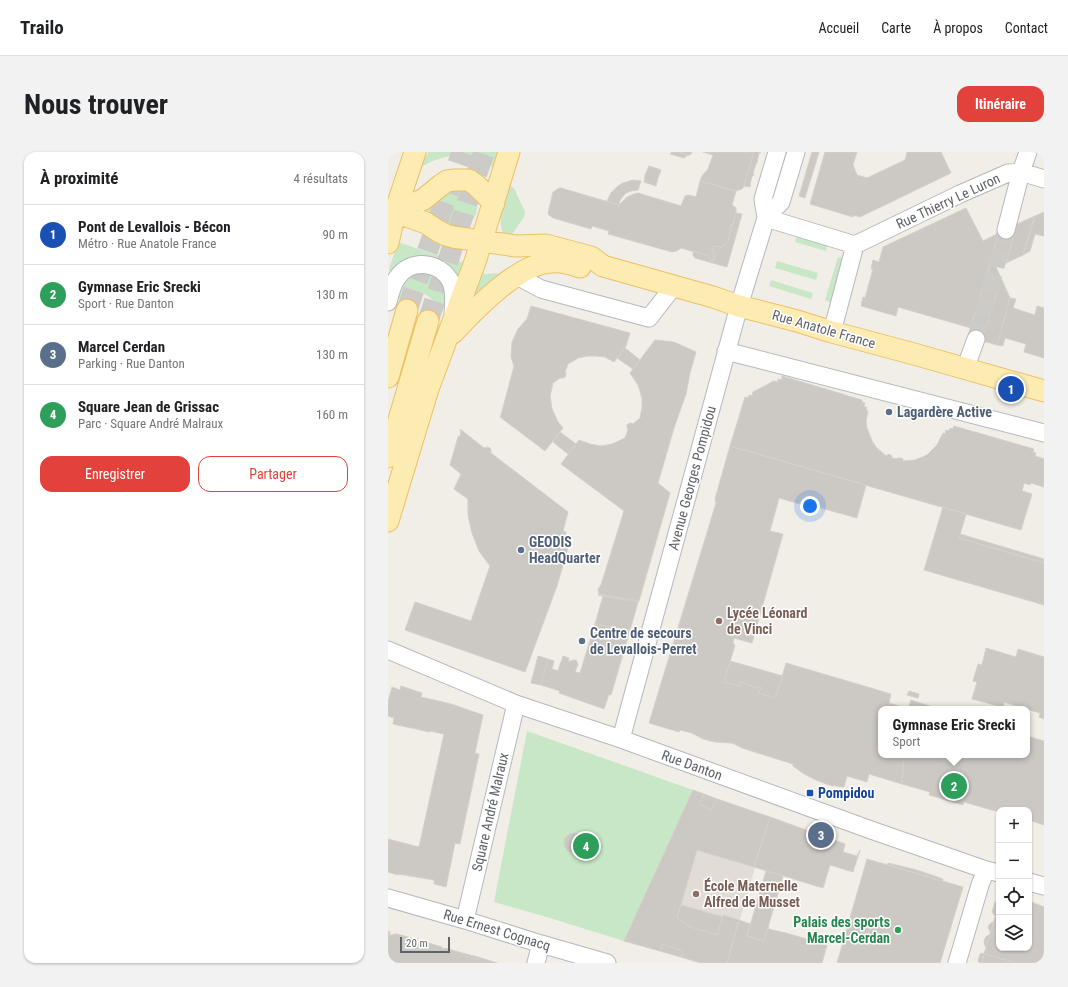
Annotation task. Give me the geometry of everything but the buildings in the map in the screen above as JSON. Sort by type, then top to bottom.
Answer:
[{"type":"main road","points":[[388,243],[391,212],[415,152]]},
{"type":"main road","points":[[388,521],[428,388],[482,242],[508,152]]},
{"type":"main road","points":[[391,212],[424,198],[447,181],[455,180],[468,180],[476,184],[494,203]]},
{"type":"main road","points":[[391,212],[426,223],[446,235],[482,242],[516,246],[546,245],[591,257],[603,266]]},
{"type":"main road","points":[[448,333],[503,284],[534,266],[552,262],[567,263],[585,268],[603,266]]},
{"type":"main road","name":"Rue Anatole France","points":[[603,266],[1044,392]]},
{"type":"main road","points":[[388,377],[407,310]]},
{"type":"main road","points":[[388,457],[428,321]]},
{"type":"street","name":"Avenue Georges Pompidou","points":[[766,218],[763,199],[777,152]]},
{"type":"street","name":"Avenue Georges Pompidou","points":[[621,740],[739,306],[766,218],[780,202],[796,152]]},
{"type":"street","points":[[1006,230],[1028,152]]},
{"type":"street","name":"Rue Thierry Le Luron","points":[[854,245],[960,194],[1008,173],[1022,172],[1044,179]]},
{"type":"street","points":[[766,218],[854,245],[832,332]]},
{"type":"street","points":[[388,302],[396,278],[406,269],[426,264],[437,268],[446,276],[452,287],[454,300],[448,333]]},
{"type":"street","points":[[517,276],[541,289],[649,318],[674,286]]},
{"type":"street","points":[[965,369],[976,338]]},
{"type":"street","points":[[726,351],[1044,433]]},
{"type":"street","name":"Rue Danton","points":[[388,650],[516,704],[992,872]]},
{"type":"street","name":"Square André Malraux","points":[[465,920],[516,704]]},
{"type":"street","points":[[957,963],[980,885],[992,872]]},
{"type":"street","points":[[1032,883],[1044,886]]},
{"type":"street","name":"Rue Ernest Cognacq","points":[[388,898],[607,963]]},
{"type":"street","points":[[536,963],[541,944]]},
{"type":"shaded area","name":"École Maternelle Alfred de Musset","points":[[693,790],[770,817],[727,963],[701,963],[624,941]]},
{"type":"green space","points":[[428,152],[500,152],[496,168],[476,158],[462,155],[441,158],[421,167]]},
{"type":"green space","points":[[510,186],[514,188],[525,212],[524,217],[511,236],[503,233],[501,228],[503,204],[508,187]]},
{"type":"green space","points":[[460,189],[470,194],[475,200],[477,208],[476,215],[466,226],[458,228],[450,227],[427,210],[451,190]]},
{"type":"green space","points":[[798,233],[828,242],[826,251],[795,242]]},
{"type":"green space","points":[[398,242],[454,261],[465,262],[460,277],[458,278],[453,271],[390,271],[389,269]]},
{"type":"green space","points":[[838,257],[845,259],[832,303],[825,300]]},
{"type":"green space","points":[[777,261],[818,273],[816,280],[775,268]]},
{"type":"green space","points":[[424,272],[435,276],[444,286],[446,294],[442,313],[439,312],[432,299],[421,293],[409,293],[397,301],[403,280],[410,276]]},
{"type":"green space","points":[[503,273],[474,298],[471,296],[483,274]]},
{"type":"green space","points":[[771,280],[813,293],[811,299],[769,286]]},
{"type":"green space","points":[[527,731],[693,790],[624,941],[494,902]]},
{"type":"tunnel","points":[[407,310],[462,152]]},
{"type":"tunnel","points":[[428,321],[484,152]]},
{"type":"tunnel","points":[[976,339],[1006,230]]},
{"type":"place","name":"Pont de Levallois - Bécon","points":[[1011,389]]},
{"type":"place","name":"Lagardère Active","points":[[889,412]]},
{"type":"place","name":"GEODIS HeadQuarter","points":[[521,550]]},
{"type":"place","name":"Lycée Léonard de Vinci","points":[[719,621]]},
{"type":"place","name":"Centre de secours de Levallois-Perret","points":[[582,641]]},
{"type":"place","name":"Gymnase Eric Srecki","points":[[954,786]]},
{"type":"place","name":"Pompidou","points":[[810,793]]},
{"type":"place","name":"Marcel Cerdan","points":[[821,835]]},
{"type":"place","name":"Square Jean de Grissac","points":[[586,846]]},
{"type":"place","name":"École Maternelle Alfred de Musset","points":[[696,894]]},
{"type":"place","name":"Palais des sports Marcel-Cerdan","points":[[898,930]]}]
